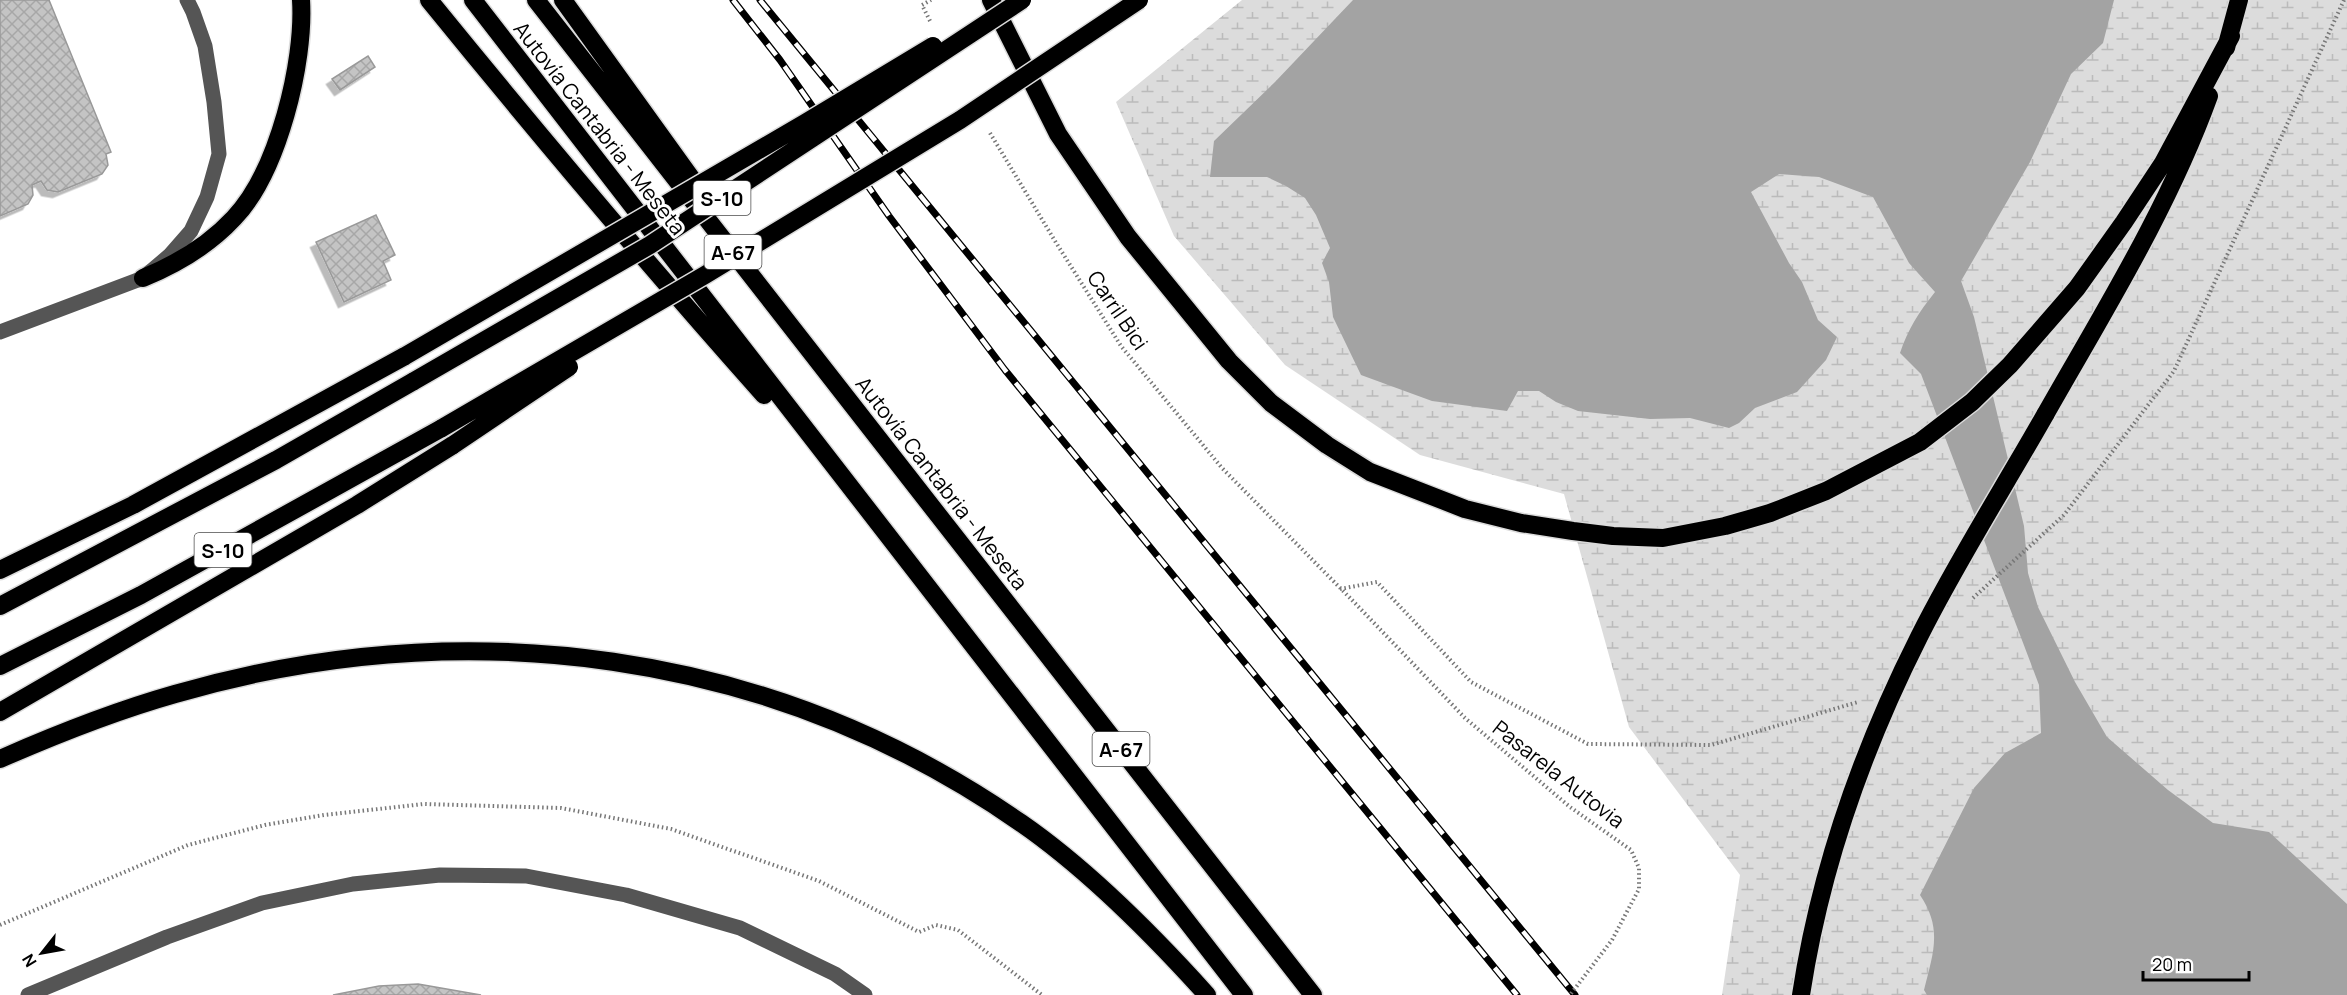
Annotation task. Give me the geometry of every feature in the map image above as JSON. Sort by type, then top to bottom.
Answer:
[{"type":"highway","points":[[144,278],[168,268],[205,243],[234,218],[250,197],[267,165],[289,98],[302,32],[301,0]]},
{"type":"highway","points":[[429,0],[520,112],[694,316],[862,503]]},
{"type":"highway","name":"Autovía Cantabria - Meseta","points":[[473,0],[1244,995]]},
{"type":"highway","name":"Autovía Cantabria - Meseta","points":[[536,0],[1312,995]]},
{"type":"highway","points":[[563,0],[870,427]]},
{"type":"highway","points":[[991,0],[1058,134],[1128,237],[1230,362],[1271,403],[1327,445],[1370,472],[1465,508],[1521,523],[1612,536],[1664,538],[1725,526],[1770,513],[1826,491],[1920,442],[1972,402],[2010,365],[2077,288],[2124,222],[2163,163],[2231,36]]},
{"type":"highway","points":[[0,570],[134,505],[405,356],[805,123],[1009,0]]},
{"type":"highway","name":"S-10","points":[[0,606],[276,460],[650,245],[1022,0]]},
{"type":"highway","name":"S-10","points":[[0,666],[141,595],[442,428],[705,275],[960,120],[1139,0]]},
{"type":"highway","points":[[1801,995],[1805,966],[1828,870],[1868,751],[1919,638],[2150,231],[2200,120],[2231,36],[2239,0]]},
{"type":"highway","points":[[0,712],[357,505],[453,445],[705,275]]},
{"type":"highway","points":[[0,759],[80,724],[178,693],[294,667],[361,657],[424,651],[532,652],[589,658],[679,673],[750,691],[820,715],[882,743],[962,786],[1022,823],[1065,858],[1177,961],[1207,995]]},
{"type":"street","points":[[0,332],[144,278],[170,255],[191,231],[207,197],[219,153],[205,46],[194,12],[187,0]]},
{"type":"street","points":[[28,995],[167,936],[262,903],[353,884],[440,875],[526,876],[626,895],[740,928],[835,974],[865,995]]},
{"type":"path","points":[[931,0],[922,5],[932,25]]},
{"type":"path","points":[[1970,600],[2064,515],[2174,371],[2344,0]]},
{"type":"path","name":"Carril Bici","points":[[986,125],[1121,346],[1222,468],[1352,600]]},
{"type":"path","points":[[1340,588],[1377,582],[1471,682],[1588,744],[1711,744],[1858,702]]},
{"type":"path","name":"Pasarela Autovia","points":[[1352,600],[1465,718],[1570,807],[1631,850],[1639,868],[1639,888],[1612,940],[1570,995]]},
{"type":"green space","points":[[1242,0],[2347,0],[2347,995],[1722,995],[1740,875],[1629,727],[1564,494],[1420,455],[1285,365],[1174,236],[1116,102]]},
{"type":"shaded area","points":[[1353,0],[2114,0],[2103,43],[2071,74],[2030,162],[1961,281],[1974,317],[2024,526],[2028,573],[2038,607],[2075,682],[2107,737],[2168,790],[2213,823],[2269,832],[2347,904],[2347,995],[1927,995],[1924,990],[1933,953],[1934,930],[1932,919],[1920,895],[1974,788],[2005,753],[2041,733],[2039,685],[1921,374],[1900,353],[1915,321],[1935,292],[1909,263],[1873,197],[1819,177],[1779,174],[1751,192],[1789,263],[1802,282],[1818,320],[1837,337],[1826,360],[1797,392],[1755,408],[1739,423],[1729,428],[1690,418],[1650,419],[1578,411],[1556,402],[1539,391],[1518,391],[1507,411],[1432,401],[1361,375],[1333,317],[1329,282],[1322,263],[1330,248],[1316,215],[1305,198],[1267,177],[1210,177],[1214,141],[1275,82]]},
{"type":"building","points":[[0,0],[49,0],[111,152],[106,154],[108,165],[102,174],[58,192],[47,190],[41,181],[32,185],[33,195],[28,204],[0,216]]},
{"type":"building","points":[[368,56],[375,67],[340,90],[332,79]]},
{"type":"building","points":[[376,215],[395,255],[383,261],[391,280],[344,302],[316,242]]},
{"type":"building","points":[[418,984],[481,995],[333,995],[379,986]]},
{"type":"railway","points":[[733,0],[780,60],[889,216],[1005,370],[1517,995]]},
{"type":"railway","points":[[760,0],[1575,995]]}]
